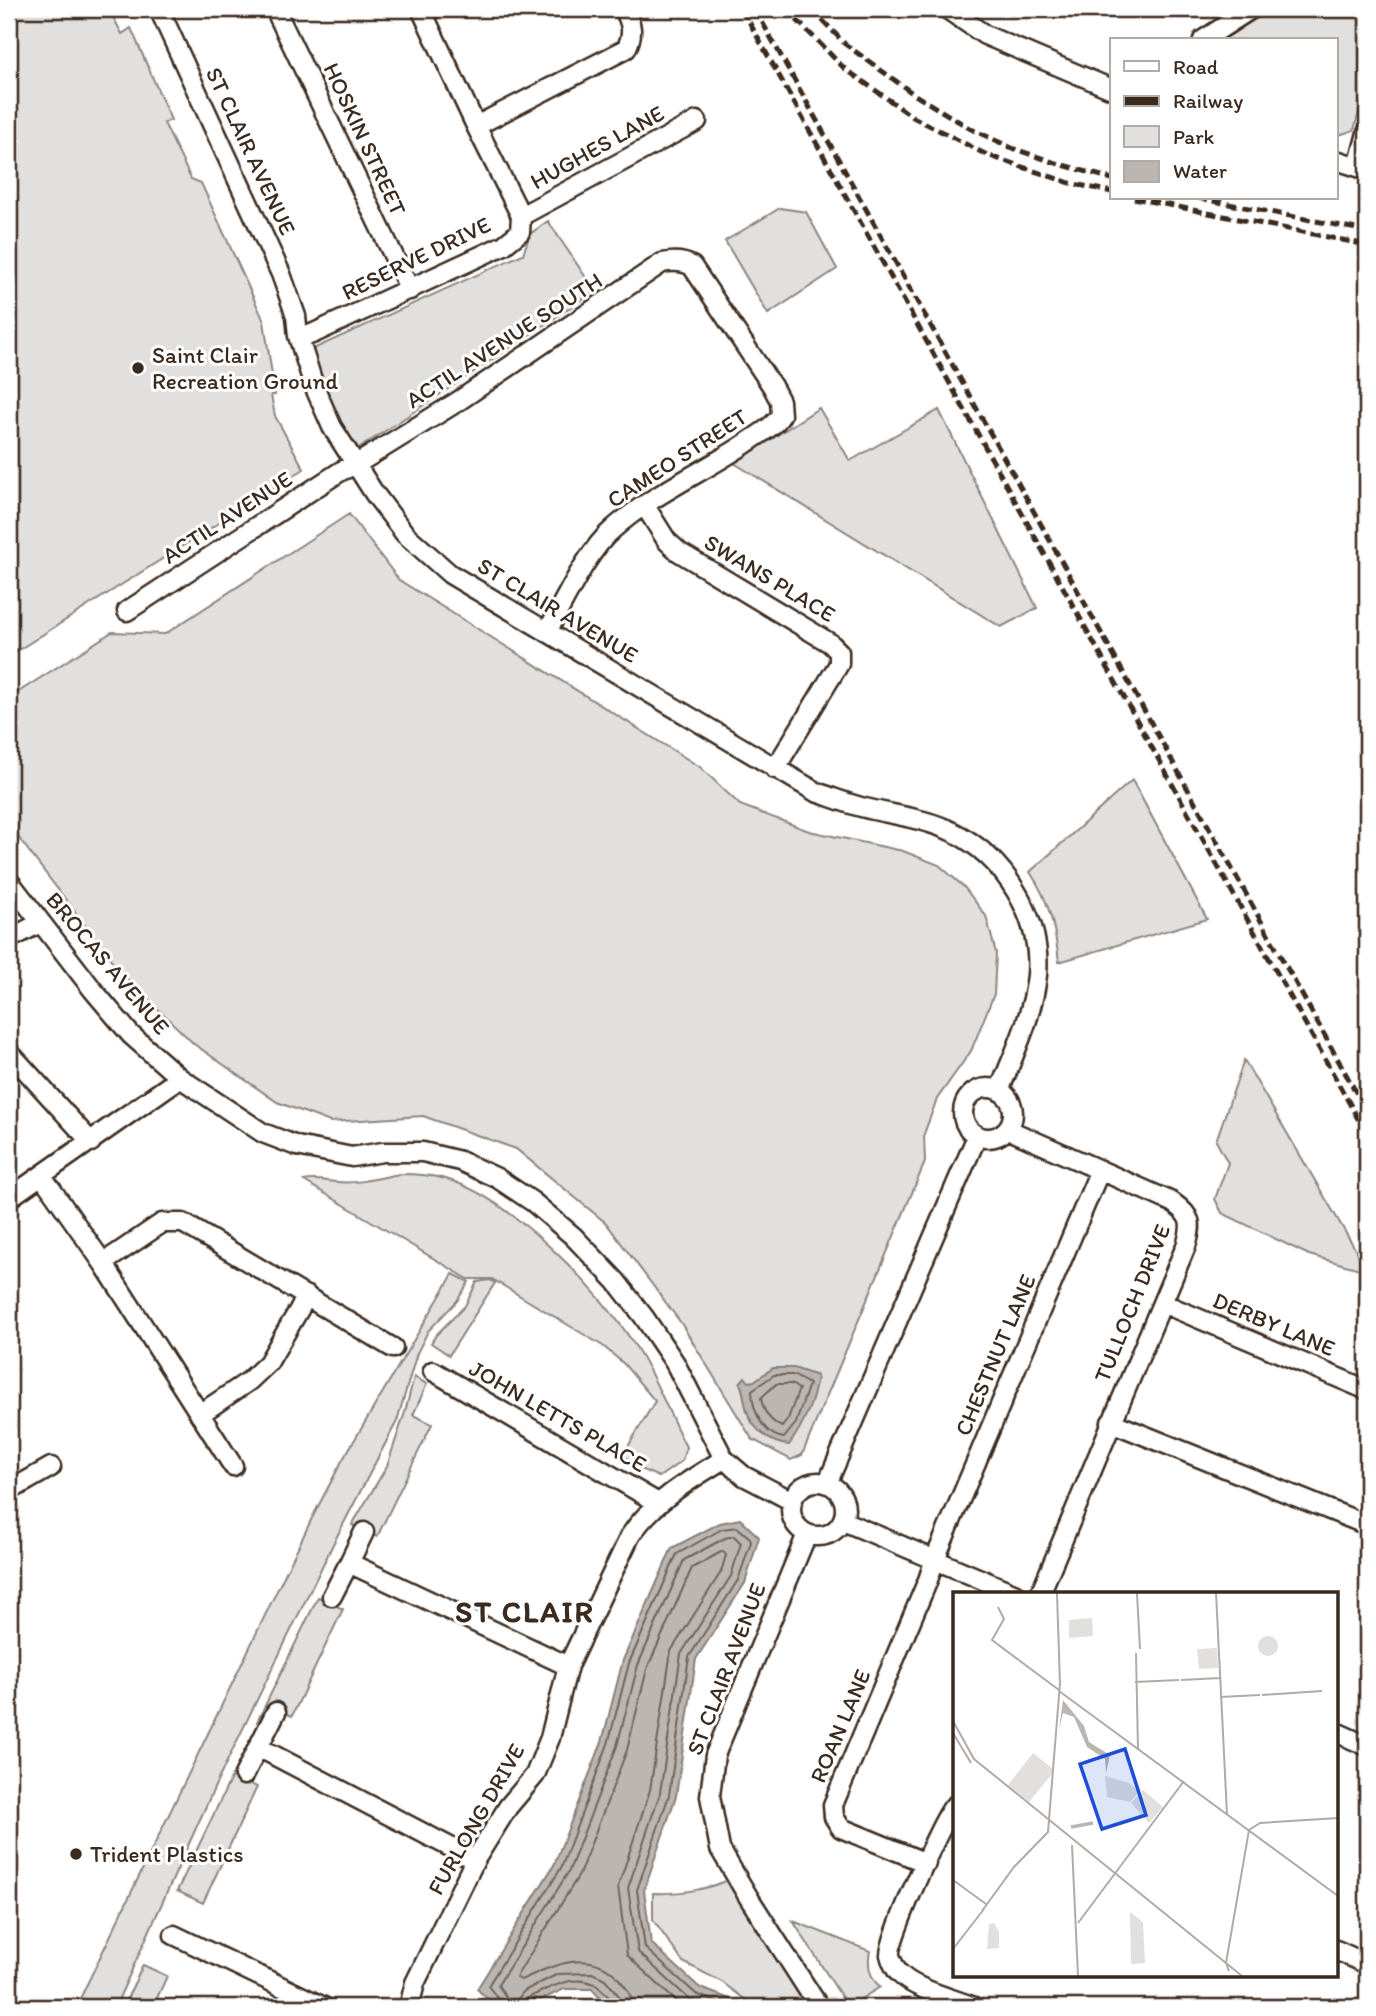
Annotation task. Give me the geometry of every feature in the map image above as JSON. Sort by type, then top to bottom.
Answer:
[{"type":"street","name":"ST CLAIR AVENUE","points":[[159,9],[281,274],[296,316],[298,336],[314,386],[332,427],[355,465],[405,534],[450,574],[775,769],[816,792],[859,806],[925,821],[952,831],[979,846],[1002,869],[1021,899],[1030,924],[1036,949],[1037,974],[1024,1026],[999,1091]]},
{"type":"street","name":"HOSKIN STREET","points":[[275,9],[410,290]]},
{"type":"street","points":[[423,13],[442,9]]},
{"type":"street","points":[[476,126],[626,49],[632,38],[631,23],[624,9]]},
{"type":"street","points":[[947,9],[985,34],[1110,88]]},
{"type":"street","points":[[1206,38],[1251,9]]},
{"type":"street","name":"RESERVE DRIVE","points":[[298,336],[312,334],[410,290],[504,245],[520,232],[521,216],[423,13]]},
{"type":"street","name":"HUGHES LANE","points":[[521,216],[697,121]]},
{"type":"street","points":[[1338,161],[1362,169],[1367,133]]},
{"type":"street","name":"ACTIL AVENUE SOUTH","points":[[355,465],[457,402],[662,263],[680,263]]},
{"type":"street","name":"CAMEO STREET","points":[[547,632],[600,542],[620,523],[773,425],[782,410],[772,386],[692,266],[680,263]]},
{"type":"street","name":"ACTIL AVENUE","points":[[127,611],[333,476],[355,465]]},
{"type":"street","name":"SWANS PLACE","points":[[645,506],[667,541],[679,552],[830,643],[839,652],[839,664],[775,769]]},
{"type":"street","name":"BROCAS AVENUE","points":[[9,881],[131,1035],[180,1078],[263,1133],[297,1146],[352,1157],[383,1152],[423,1152],[460,1161],[497,1178],[533,1202],[573,1236],[616,1281],[644,1317],[676,1363],[724,1459],[744,1476],[792,1500]]},
{"type":"street","points":[[9,939],[40,923]]},
{"type":"street","points":[[9,1052],[91,1142]]},
{"type":"street","points":[[9,1198],[180,1078]]},
{"type":"street","points":[[986,1088],[999,1091],[1008,1098],[1012,1106],[1012,1122],[994,1138],[978,1136],[971,1132],[962,1118],[965,1101],[978,1090],[986,1088]]},
{"type":"street","name":"TULLOCH DRIVE","points":[[1007,1129],[1172,1202],[1185,1211],[1190,1221],[1191,1233],[1041,1592]]},
{"type":"street","points":[[827,1483],[978,1136]]},
{"type":"street","name":"CHESTNUT LANE","points":[[934,1559],[1100,1170]]},
{"type":"street","points":[[42,1176],[103,1263],[233,1466]]},
{"type":"street","points":[[103,1263],[162,1223],[183,1223],[393,1348]]},
{"type":"street","points":[[200,1415],[249,1381],[268,1363],[307,1296]]},
{"type":"street","name":"DERBY LANE","points":[[1162,1303],[1367,1390]]},
{"type":"street","name":"JOHN LETTS PLACE","points":[[433,1371],[658,1503]]},
{"type":"street","points":[[1111,1422],[1367,1525]]},
{"type":"street","name":"FURLONG DRIVE","points":[[409,2007],[415,1983],[475,1860],[508,1807],[535,1775],[550,1738],[568,1666],[630,1536],[640,1520],[658,1503],[724,1459]]},
{"type":"street","points":[[9,1491],[51,1466]]},
{"type":"street","points":[[812,1483],[827,1483],[836,1488],[842,1496],[845,1505],[843,1521],[838,1529],[827,1535],[817,1537],[807,1534],[799,1529],[793,1519],[792,1500],[803,1487],[812,1483]]},
{"type":"street","points":[[843,1521],[1011,1592]]},
{"type":"street","points":[[332,1596],[364,1532]]},
{"type":"street","name":"ST CLAIR AVENUE","points":[[807,1534],[715,1755],[710,1796],[720,1849],[819,2007]]},
{"type":"street","name":"ROAN LANE","points":[[926,1863],[841,1828],[834,1817],[834,1805],[928,1580],[934,1559]]},
{"type":"street","points":[[349,1563],[568,1666]]},
{"type":"street","points":[[244,1775],[276,1712]]},
{"type":"street","points":[[1338,1733],[1367,1745]]},
{"type":"street","points":[[258,1747],[475,1860]]},
{"type":"street","points":[[953,1807],[948,1813],[893,1939],[890,1955],[898,1974],[915,1984],[974,2007]]},
{"type":"street","points":[[174,1935],[324,2007]]},
{"type":"street","points":[[1338,1951],[1367,1964]]},
{"type":"green space","name":"Saint Clair Recreation Ground","points":[[9,9],[109,9],[122,34],[131,28],[171,120],[164,123],[191,179],[201,183],[264,321],[275,395],[271,395],[275,416],[304,469],[9,656]]},
{"type":"green space","points":[[1271,9],[1367,9],[1367,83],[1354,130],[1338,135],[1338,38],[1226,38]]},
{"type":"green space","points":[[780,208],[806,212],[837,269],[768,314],[725,241]]},
{"type":"green space","points":[[548,221],[595,291],[358,449],[332,414],[313,349],[523,254],[530,234]]},
{"type":"green space","points":[[819,408],[850,461],[939,410],[1037,608],[1001,627],[734,463]]},
{"type":"green space","points":[[349,514],[399,580],[700,767],[740,805],[809,831],[903,851],[939,865],[964,887],[986,916],[996,953],[994,994],[971,1051],[937,1099],[924,1134],[925,1162],[802,1455],[791,1460],[752,1439],[681,1323],[606,1223],[516,1149],[423,1116],[330,1122],[277,1102],[194,1044],[122,974],[9,825],[9,698],[112,632],[165,634]]},
{"type":"green space","points":[[1132,780],[1207,919],[1059,962],[1050,915],[1030,872]]},
{"type":"green space","points":[[1244,1060],[1367,1271],[1309,1255],[1222,1213],[1215,1199],[1228,1163],[1216,1141]]},
{"type":"green space","points":[[399,1174],[446,1179],[471,1189],[525,1225],[577,1274],[620,1324],[643,1359],[686,1447],[682,1461],[659,1477],[640,1469],[623,1455],[655,1401],[624,1364],[603,1346],[492,1279],[468,1279],[304,1181],[353,1182]]},
{"type":"green space","points":[[453,1274],[469,1282],[457,1301],[428,1331],[417,1353],[397,1421],[333,1544],[216,1784],[115,2007],[76,2007],[313,1516],[342,1461]]},
{"type":"green space","points":[[490,1280],[495,1283],[449,1355],[431,1343],[465,1306],[477,1282]]},
{"type":"green space","points":[[414,1377],[427,1384],[413,1415],[432,1424],[377,1537],[352,1525],[387,1466]]},
{"type":"green space","points":[[318,1597],[343,1609],[292,1716],[271,1708],[264,1725],[257,1722]]},
{"type":"green space","points":[[232,1776],[257,1787],[203,1903],[177,1891]]},
{"type":"green space","points":[[736,1876],[819,2007],[755,2007],[722,1982],[683,1962],[653,1920],[653,1893],[695,1890]]},
{"type":"green space","points":[[793,1921],[870,1951],[870,1970],[880,1987],[848,2007]]},
{"type":"green space","points":[[143,1965],[167,1976],[153,2007],[123,2007]]},
{"type":"water","points":[[773,1368],[794,1368],[817,1376],[807,1412],[789,1445],[769,1439],[753,1424],[740,1383],[745,1377],[749,1382],[754,1381]]},
{"type":"water","points":[[740,1519],[759,1537],[745,1583],[696,1659],[676,1796],[644,1890],[651,1943],[700,1988],[730,1999],[742,2007],[608,2007],[592,1989],[564,1989],[526,2007],[496,2007],[477,1989],[554,1865],[602,1742],[623,1660],[672,1548],[720,1523]]},
{"type":"railway","points":[[742,9],[1367,1135]]},
{"type":"railway","points":[[755,9],[1367,1112]]},
{"type":"railway","points":[[786,9],[844,68],[913,117],[987,155],[1070,183],[1110,192]]},
{"type":"railway","points":[[812,9],[845,44],[915,95],[971,129],[1012,148],[1110,178]]},
{"type":"railway","points":[[1144,200],[1367,245]]},
{"type":"railway","points":[[1208,200],[1367,231]]},
{"type":"place","name":"Saint Clair Recreation Ground","points":[[138,368]]},
{"type":"place","name":"Trident Plastics","points":[[76,1854]]},
{"type":"district","name":"ST CLAIR","points":[[525,1612]]}]
